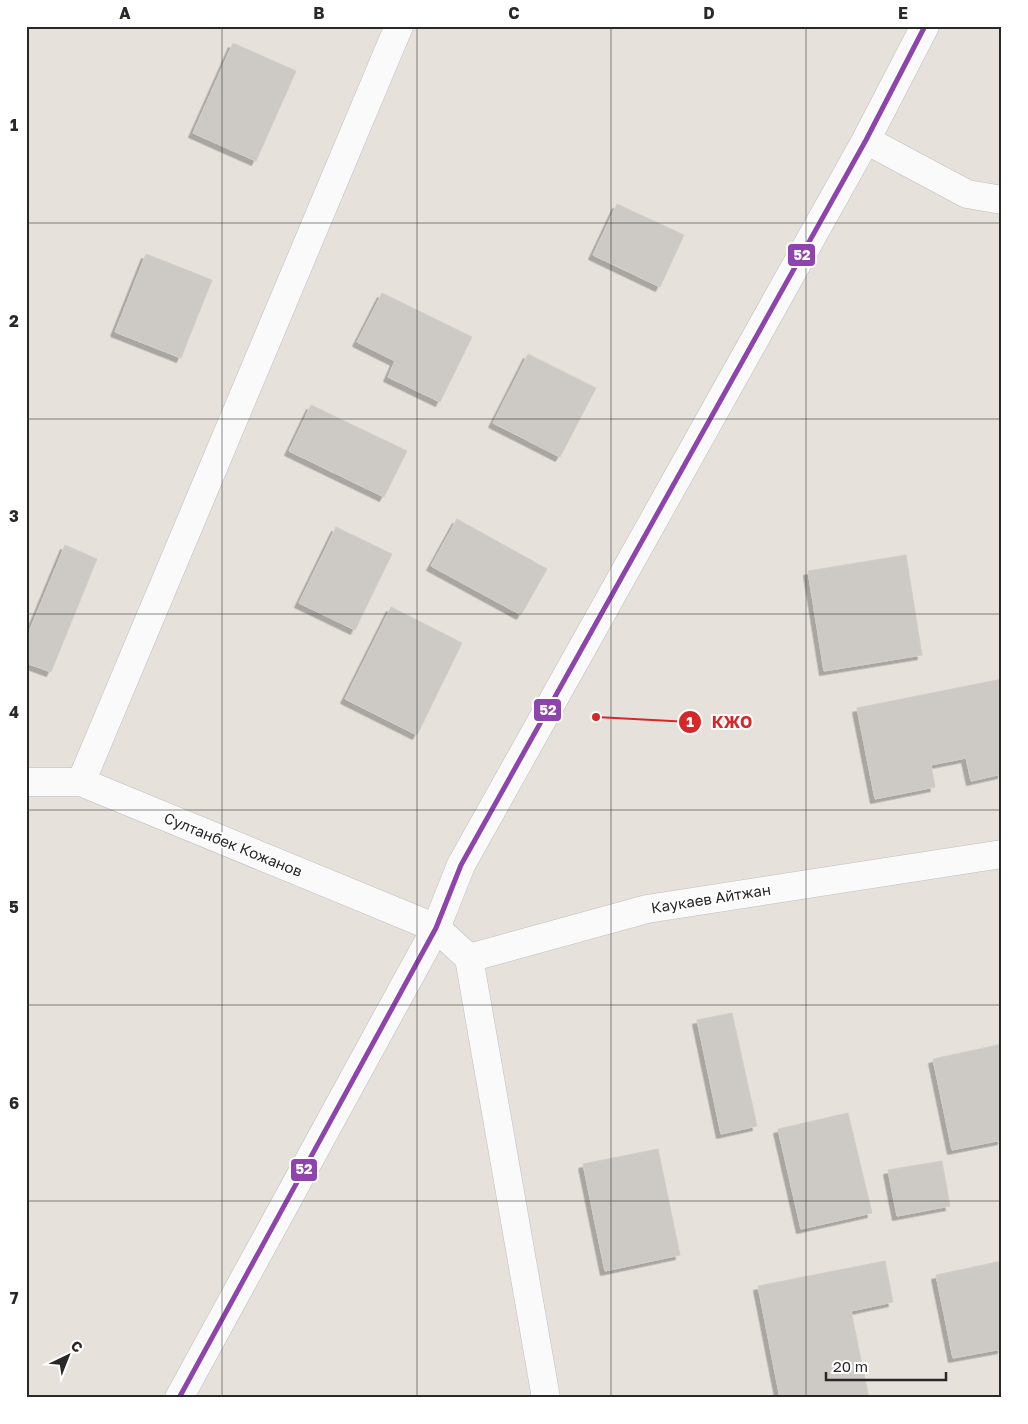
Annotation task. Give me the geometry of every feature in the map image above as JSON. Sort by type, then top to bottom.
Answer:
[{"type":"street","points":[[81,782],[400,26]]},
{"type":"street","points":[[179,1398],[436,928],[461,865],[866,140],[924,26]]},
{"type":"street","points":[[866,140],[967,194],[1002,200]]},
{"type":"street","name":"Султанбек Кожанов","points":[[26,782],[81,782],[436,928]]},
{"type":"street","name":"Каукаев Айтжан","points":[[469,958],[647,909],[1002,854]]},
{"type":"street","points":[[436,928],[469,958],[546,1398]]},
{"type":"building","points":[[233,43],[296,71],[256,161],[193,133]]},
{"type":"building","points":[[617,204],[684,235],[660,287],[593,255]]},
{"type":"building","points":[[146,254],[212,280],[181,358],[115,332]]},
{"type":"building","points":[[382,293],[472,337],[440,402],[388,377],[395,361],[357,342]]},
{"type":"building","points":[[528,354],[596,388],[560,457],[493,423]]},
{"type":"building","points":[[311,405],[407,451],[384,497],[289,451]]},
{"type":"building","points":[[457,519],[547,569],[521,615],[431,566]]},
{"type":"building","points":[[336,527],[392,554],[355,630],[299,603]]},
{"type":"building","points":[[65,545],[97,559],[51,672],[26,663],[26,639]]},
{"type":"building","points":[[906,555],[922,655],[824,671],[808,571]]},
{"type":"building","points":[[391,607],[462,643],[417,735],[345,699]]},
{"type":"building","points":[[1002,679],[1002,774],[971,781],[966,758],[931,765],[935,787],[875,799],[857,708]]},
{"type":"building","points":[[732,1013],[757,1126],[721,1134],[697,1020]]},
{"type":"building","points":[[1002,1044],[1002,1140],[952,1150],[933,1059]]},
{"type":"building","points":[[848,1113],[872,1213],[801,1229],[778,1129]]},
{"type":"building","points":[[658,1149],[680,1255],[605,1271],[583,1164]]},
{"type":"building","points":[[942,1161],[950,1206],[897,1216],[888,1170]]},
{"type":"building","points":[[885,1261],[893,1302],[851,1311],[869,1398],[780,1398],[758,1286]]},
{"type":"building","points":[[1002,1261],[1002,1349],[953,1358],[936,1275]]},
{"type":"transit line","name":"52","points":[[179,1398],[436,928],[461,865],[866,140],[925,26]]},
{"type":"place","name":"КЖО","points":[[596,717]]}]
